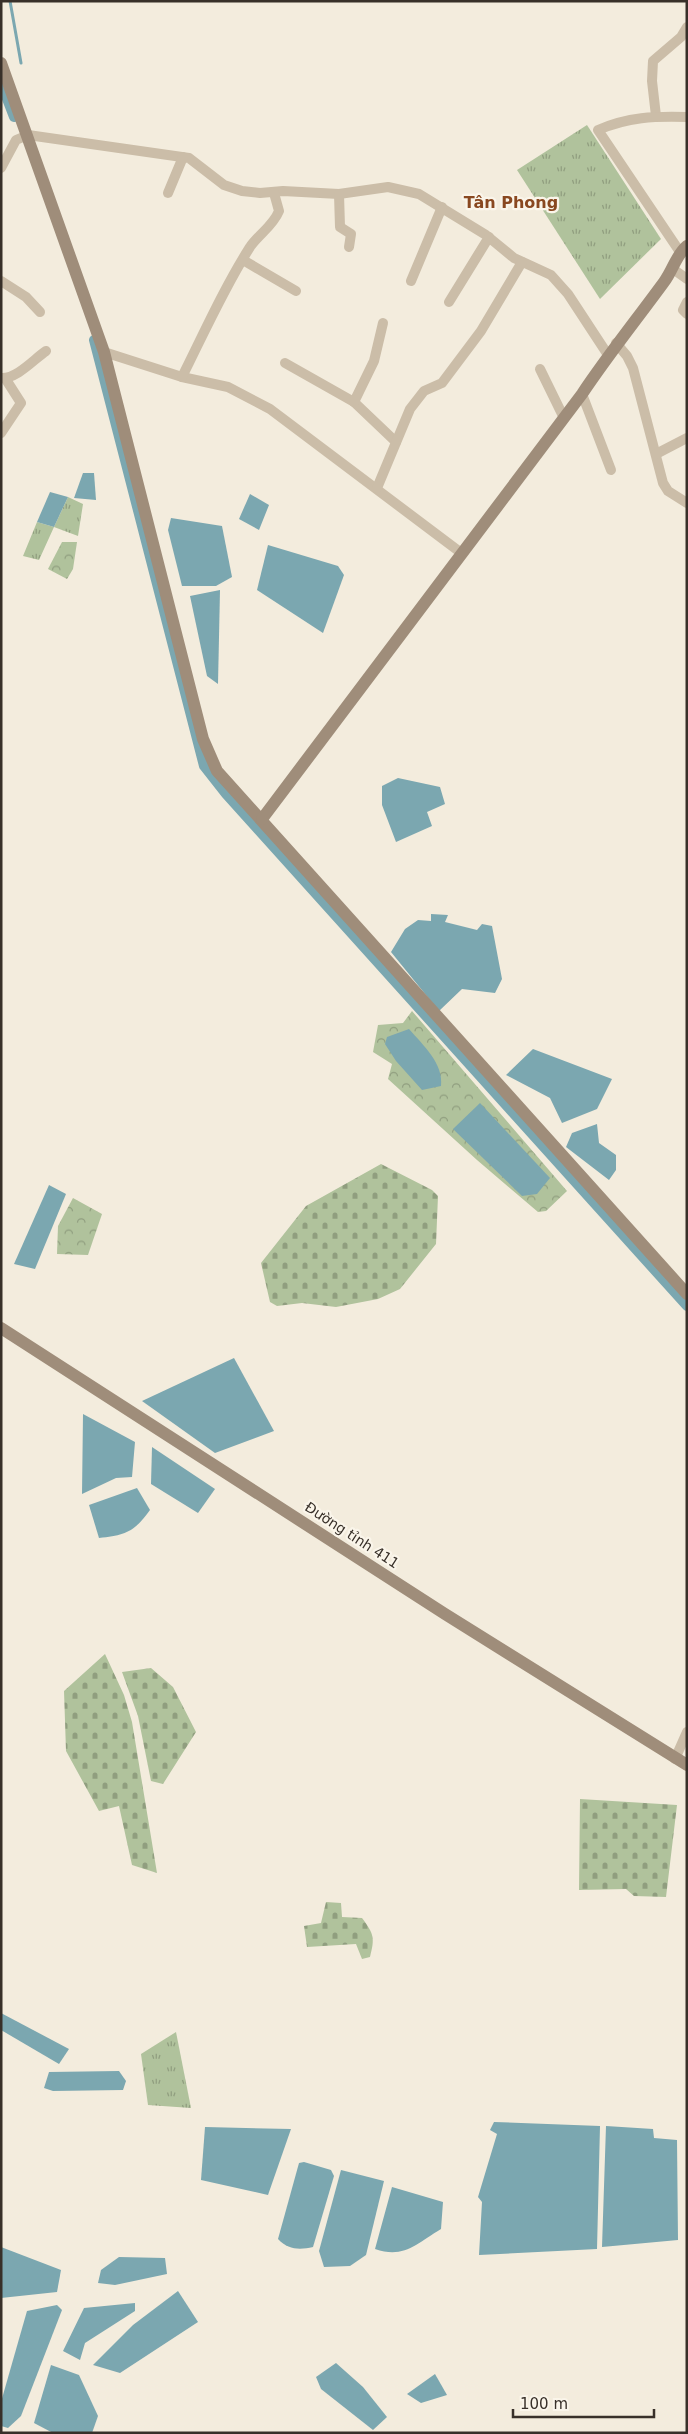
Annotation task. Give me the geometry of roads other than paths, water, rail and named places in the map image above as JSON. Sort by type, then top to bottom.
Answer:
[{"type":"main road","points":[[1,63],[104,352],[203,739],[217,770],[616,1219],[687,1294]]},
{"type":"main road","points":[[262,819],[460,552],[563,416],[582,394],[616,343],[673,269],[684,249]]},
{"type":"main road","name":"Đường tỉnh 411","points":[[1,1328],[687,1765]]},
{"type":"street","points":[[656,116],[652,81],[653,61],[681,36],[687,27]]},
{"type":"street","points":[[684,249],[598,130],[620,121],[656,116],[687,117]]},
{"type":"street","points":[[1,168],[16,140],[28,135],[183,157],[193,160],[213,177],[232,189],[253,193],[283,191],[339,194],[388,187],[419,194],[489,237],[514,258],[545,271],[557,281],[608,355]]},
{"type":"street","points":[[168,193],[183,157]]},
{"type":"street","points":[[182,377],[251,246],[276,218],[279,211],[274,193]]},
{"type":"street","points":[[339,194],[340,227],[351,234],[349,247]]},
{"type":"street","points":[[411,281],[442,207]]},
{"type":"street","points":[[449,302],[489,237]]},
{"type":"street","points":[[243,260],[296,290]]},
{"type":"street","points":[[377,488],[410,409],[424,391],[442,383],[481,331],[522,262]]},
{"type":"street","points":[[673,269],[687,279]]},
{"type":"street","points":[[1,281],[26,297],[40,312]]},
{"type":"street","points":[[687,302],[683,310],[687,314]]},
{"type":"street","points":[[354,402],[374,360],[383,323]]},
{"type":"street","points":[[616,343],[627,356],[633,368],[666,489],[687,503]]},
{"type":"street","points":[[1,433],[20,403],[3,378],[17,373],[46,351]]},
{"type":"street","points":[[104,352],[182,377],[228,387],[270,409],[460,552]]},
{"type":"street","points":[[286,363],[354,402],[396,442]]},
{"type":"street","points":[[540,369],[563,416]]},
{"type":"street","points":[[582,394],[611,470]]},
{"type":"street","points":[[656,454],[687,438]]},
{"type":"street","points":[[675,1759],[687,1732]]},
{"type":"water","points":[[83,473],[94,473],[96,500],[74,498]]},
{"type":"water","points":[[50,492],[68,497],[54,527],[37,522]]},
{"type":"water","points":[[250,494],[269,505],[259,530],[239,519]]},
{"type":"water","points":[[171,518],[222,526],[232,577],[216,586],[182,586],[168,530]]},
{"type":"water","points":[[268,545],[338,566],[344,575],[323,633],[257,590]]},
{"type":"water","points":[[220,590],[218,684],[207,676],[190,596]]},
{"type":"water","points":[[398,778],[440,787],[445,804],[427,812],[432,826],[396,842],[382,805],[382,786]]},
{"type":"water","points":[[431,914],[448,915],[445,922],[477,930],[482,924],[492,926],[502,979],[495,993],[462,989],[439,1011],[391,952],[405,929],[418,920],[431,921]]},
{"type":"water","points":[[409,1029],[436,1063],[441,1078],[441,1086],[422,1090],[396,1061],[385,1044],[387,1037]]},
{"type":"water","points":[[533,1049],[612,1079],[597,1109],[562,1123],[550,1098],[506,1075]]},
{"type":"water","points":[[480,1103],[550,1178],[537,1194],[522,1196],[453,1129]]},
{"type":"water","points":[[597,1124],[599,1143],[616,1155],[616,1170],[609,1180],[566,1147],[572,1133]]},
{"type":"water","points":[[49,1185],[66,1194],[35,1269],[14,1264]]},
{"type":"water","points":[[234,1358],[274,1431],[215,1453],[142,1401]]},
{"type":"water","points":[[83,1414],[135,1442],[132,1477],[116,1478],[82,1494]]},
{"type":"water","points":[[152,1447],[215,1489],[198,1513],[151,1484]]},
{"type":"water","points":[[137,1488],[150,1510],[129,1531],[123,1534],[99,1538],[89,1505]]},
{"type":"water","points":[[1,2013],[69,2049],[59,2064],[1,2030]]},
{"type":"water","points":[[119,2071],[126,2081],[123,2090],[53,2091],[44,2088],[49,2072]]},
{"type":"water","points":[[494,2122],[600,2126],[597,2249],[479,2255],[482,2202],[478,2197],[497,2134],[490,2130]]},
{"type":"water","points":[[606,2126],[653,2129],[654,2138],[677,2140],[678,2240],[602,2247]]},
{"type":"water","points":[[205,2127],[291,2129],[268,2195],[201,2180]]},
{"type":"water","points":[[304,2162],[331,2170],[334,2176],[313,2247],[299,2249],[290,2247],[278,2239],[299,2163]]},
{"type":"water","points":[[341,2170],[384,2181],[366,2255],[350,2266],[324,2267],[319,2251]]},
{"type":"water","points":[[392,2187],[443,2202],[441,2229],[410,2248],[402,2251],[385,2252],[375,2249]]},
{"type":"water","points":[[1,2247],[61,2270],[57,2292],[1,2298]]},
{"type":"water","points":[[119,2257],[165,2258],[167,2274],[115,2285],[98,2283],[101,2270]]},
{"type":"water","points":[[178,2291],[198,2322],[120,2373],[93,2365],[133,2325]]},
{"type":"water","points":[[135,2303],[135,2311],[85,2343],[80,2360],[63,2351],[84,2308]]},
{"type":"water","points":[[57,2305],[62,2310],[21,2416],[8,2428],[1,2426],[1,2402],[27,2311]]},
{"type":"water","points":[[336,2363],[363,2387],[387,2417],[373,2430],[321,2389],[316,2377]]},
{"type":"water","points":[[51,2365],[79,2375],[98,2416],[92,2433],[53,2433],[34,2423]]},
{"type":"water","points":[[435,2374],[447,2395],[421,2403],[407,2394]]},
{"type":"waterway","points":[[10,1],[21,63]]},
{"type":"waterway","points":[[1,83],[14,117]]},
{"type":"waterway","points":[[94,340],[204,766],[226,794],[687,1306]]},
{"type":"district","name":"Tân Phong","points":[[511,202]]}]
